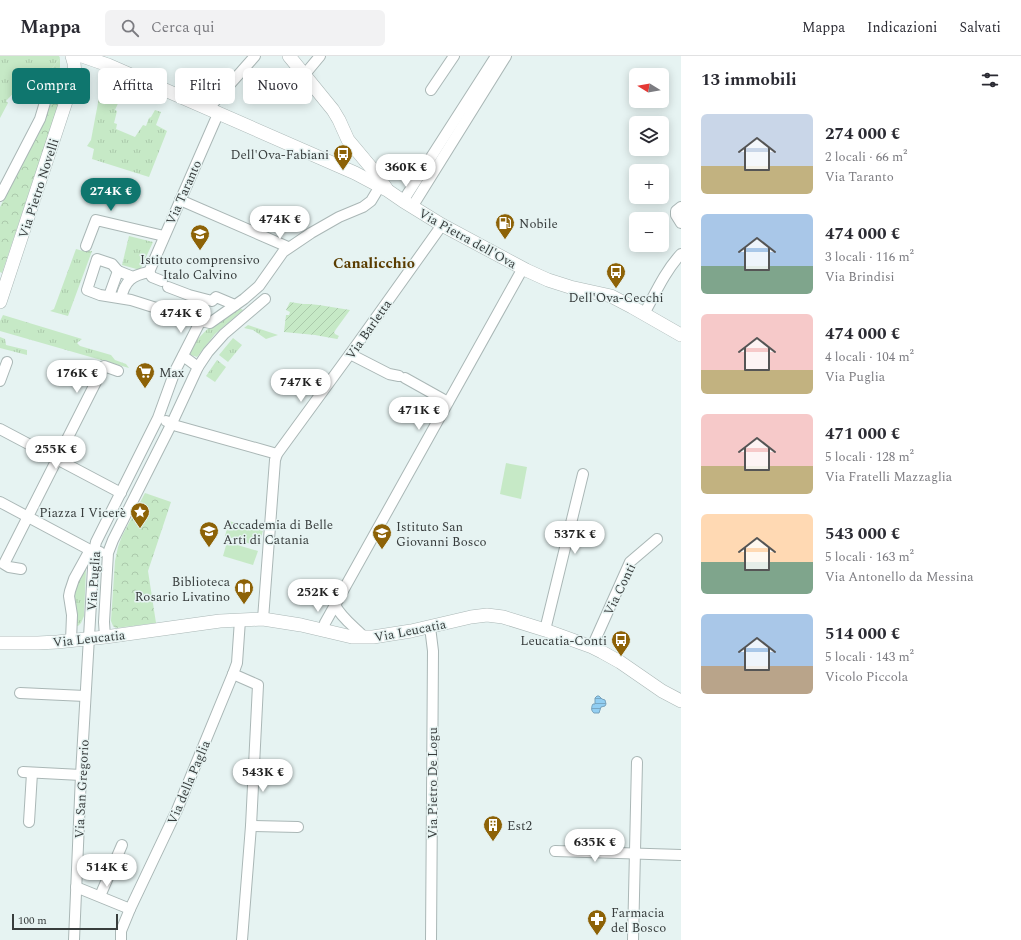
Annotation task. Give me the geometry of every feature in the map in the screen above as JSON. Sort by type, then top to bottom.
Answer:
[{"type":"main road","points":[[72,56],[74,68]]},
{"type":"main road","name":"Via Pietra dell'Ova","points":[[82,56],[108,65],[355,173],[377,180],[407,204],[442,225],[523,268],[548,280],[570,287],[611,296],[681,335]]},
{"type":"main road","points":[[289,56],[300,68]]},
{"type":"main road","points":[[83,68],[96,61]]},
{"type":"main road","points":[[312,83],[333,110],[348,140],[377,180]]},
{"type":"main road","name":"Via Pietro Novelli","points":[[0,302],[65,104]]},
{"type":"main road","name":"Via Leucatia","points":[[0,643],[71,641],[220,621],[263,619],[365,638],[391,635],[487,614],[504,617],[592,647],[620,662],[662,691],[681,701]]},
{"type":"street","name":"Via Taranto","points":[[148,272],[180,200],[213,111],[255,56]]},
{"type":"street","points":[[310,68],[320,56]]},
{"type":"street","points":[[431,90],[454,56]]},
{"type":"street","points":[[407,204],[496,56]]},
{"type":"street","points":[[407,204],[506,56]]},
{"type":"street","points":[[0,196],[40,119],[44,104]]},
{"type":"street","points":[[133,277],[118,271],[112,264],[97,259],[87,290],[100,295],[131,300],[210,324],[259,286],[279,257],[288,247],[334,220],[363,207],[371,201],[377,180]]},
{"type":"street","points":[[180,200],[288,247]]},
{"type":"street","points":[[681,207],[676,211],[676,215],[681,223]]},
{"type":"street","points":[[86,246],[96,220],[164,236]]},
{"type":"street","name":"Via Barletta","points":[[263,619],[275,460],[277,454],[442,225]]},
{"type":"street","points":[[644,314],[669,269],[681,254]]},
{"type":"street","points":[[323,630],[325,623],[523,268]]},
{"type":"street","points":[[109,296],[118,271]]},
{"type":"street","points":[[120,298],[125,286],[133,277],[148,272],[152,277],[189,296],[212,301],[216,297],[235,305]]},
{"type":"street","name":"Via Puglia","points":[[105,637],[104,622],[108,553],[113,540],[172,423],[198,367],[208,352],[224,334],[265,299]]},
{"type":"street","name":"Via Puglia","points":[[71,641],[72,615],[69,596],[74,579],[92,550],[158,418],[182,356],[200,322]]},
{"type":"street","points":[[350,354],[389,374],[402,377],[448,402]]},
{"type":"street","points":[[182,356],[198,367]]},
{"type":"street","points":[[0,381],[7,362]]},
{"type":"street","points":[[21,569],[9,567],[4,564],[104,366],[118,371]]},
{"type":"street","points":[[158,418],[277,454]]},
{"type":"street","points":[[0,429],[121,493]]},
{"type":"street","points":[[545,630],[583,474]]},
{"type":"street","points":[[0,502],[92,550],[108,553]]},
{"type":"street","name":"Via Conti","points":[[592,647],[630,562],[657,539]]},
{"type":"street","name":"Via Puglia","points":[[89,639],[92,550]]},
{"type":"street","points":[[335,605],[338,612],[365,638]]},
{"type":"street","name":"Via della Paglia","points":[[121,940],[121,930],[130,908],[177,810],[233,674],[236,663],[240,620]]},
{"type":"street","name":"Via Pietro De Logu","points":[[430,627],[433,651],[431,940]]},
{"type":"street","name":"Via San Gregorio","points":[[74,940],[81,775],[89,639]]},
{"type":"street","points":[[233,674],[258,685],[251,826],[242,940]]},
{"type":"street","points":[[20,693],[85,696]]},
{"type":"street","points":[[633,940],[637,762]]},
{"type":"street","points":[[29,822],[28,773],[81,775]]},
{"type":"street","points":[[251,826],[298,827]]},
{"type":"street","points":[[100,896],[122,845]]},
{"type":"street","points":[[555,851],[681,855]]},
{"type":"street","points":[[76,887],[130,908]]},
{"type":"green space","points":[[0,56],[59,56],[60,58],[52,68],[12,68],[12,95],[6,101],[8,103],[0,118]]},
{"type":"green space","points":[[60,58],[60,68],[52,68]]},
{"type":"green space","points":[[98,103],[118,104],[115,110],[117,111],[114,123],[117,124],[116,129],[135,137],[143,125],[146,126],[149,118],[155,110],[161,112],[156,125],[167,131],[149,177],[92,159],[94,149],[87,146],[91,140]]},
{"type":"green space","points":[[51,104],[59,104],[2,273],[0,272],[0,207],[45,120]]},
{"type":"green space","points":[[129,236],[153,242],[140,270],[122,265]]},
{"type":"green space","points":[[76,249],[92,251],[68,316],[50,311],[54,309]]},
{"type":"green space","points":[[290,302],[350,310],[334,332],[339,336],[337,339],[284,332],[286,315],[289,315],[290,312],[286,310]]},
{"type":"green space","points":[[238,307],[243,310],[215,334],[197,357],[189,353],[193,345],[204,332]]},
{"type":"green space","points":[[3,315],[82,339],[77,343],[80,346],[111,355],[115,360],[126,364],[129,368],[0,331],[0,321]]},
{"type":"green space","points":[[248,325],[278,335],[266,339],[253,330],[244,328]]},
{"type":"green space","points":[[0,337],[5,339],[6,345],[27,350],[27,355],[0,348]]},
{"type":"green space","points":[[233,338],[242,345],[228,362],[219,355]]},
{"type":"green space","points":[[217,360],[226,367],[215,382],[206,376]]},
{"type":"green space","points":[[506,463],[527,467],[521,499],[500,494]]},
{"type":"green space","points":[[145,493],[171,502],[148,571],[156,623],[116,628],[113,626],[111,621],[115,561],[118,547],[122,536]]},
{"type":"green space","points":[[229,521],[263,531],[258,546],[225,536]]},
{"type":"green space","points":[[227,542],[258,551],[253,565],[223,556]]},
{"type":"green space","points":[[84,568],[86,569],[84,616],[81,623],[77,626],[73,592]]},
{"type":"water","points":[[597,696],[605,700],[606,704],[605,706],[601,707],[599,713],[594,713],[592,708],[593,704],[595,704],[595,698]]},
{"type":"place","name":"Dell'Ova-Fabiani","points":[[343,171]]},
{"type":"place","name":"Nobile","points":[[505,240]]},
{"type":"place","name":"Istituto comprensivo Italo Calvino","points":[[200,251]]},
{"type":"place","name":"Dell'Ova-Cecchi","points":[[616,289]]},
{"type":"place","name":"Max","points":[[145,389]]},
{"type":"place","name":"Piazza I Vicerè","points":[[140,529]]},
{"type":"place","name":"Accademia di Belle Arti di Catania","points":[[209,548]]},
{"type":"place","name":"Istituto San Giovanni Bosco","points":[[382,550]]},
{"type":"place","name":"Biblioteca Rosario Livatino","points":[[244,605]]},
{"type":"place","name":"Leucatia-Conti","points":[[621,657]]},
{"type":"place","name":"Est2","points":[[493,842]]},
{"type":"place","name":"Farmacia del Bosco","points":[[597,936]]},
{"type":"district","name":"Canalicchio","points":[[374,263]]}]
